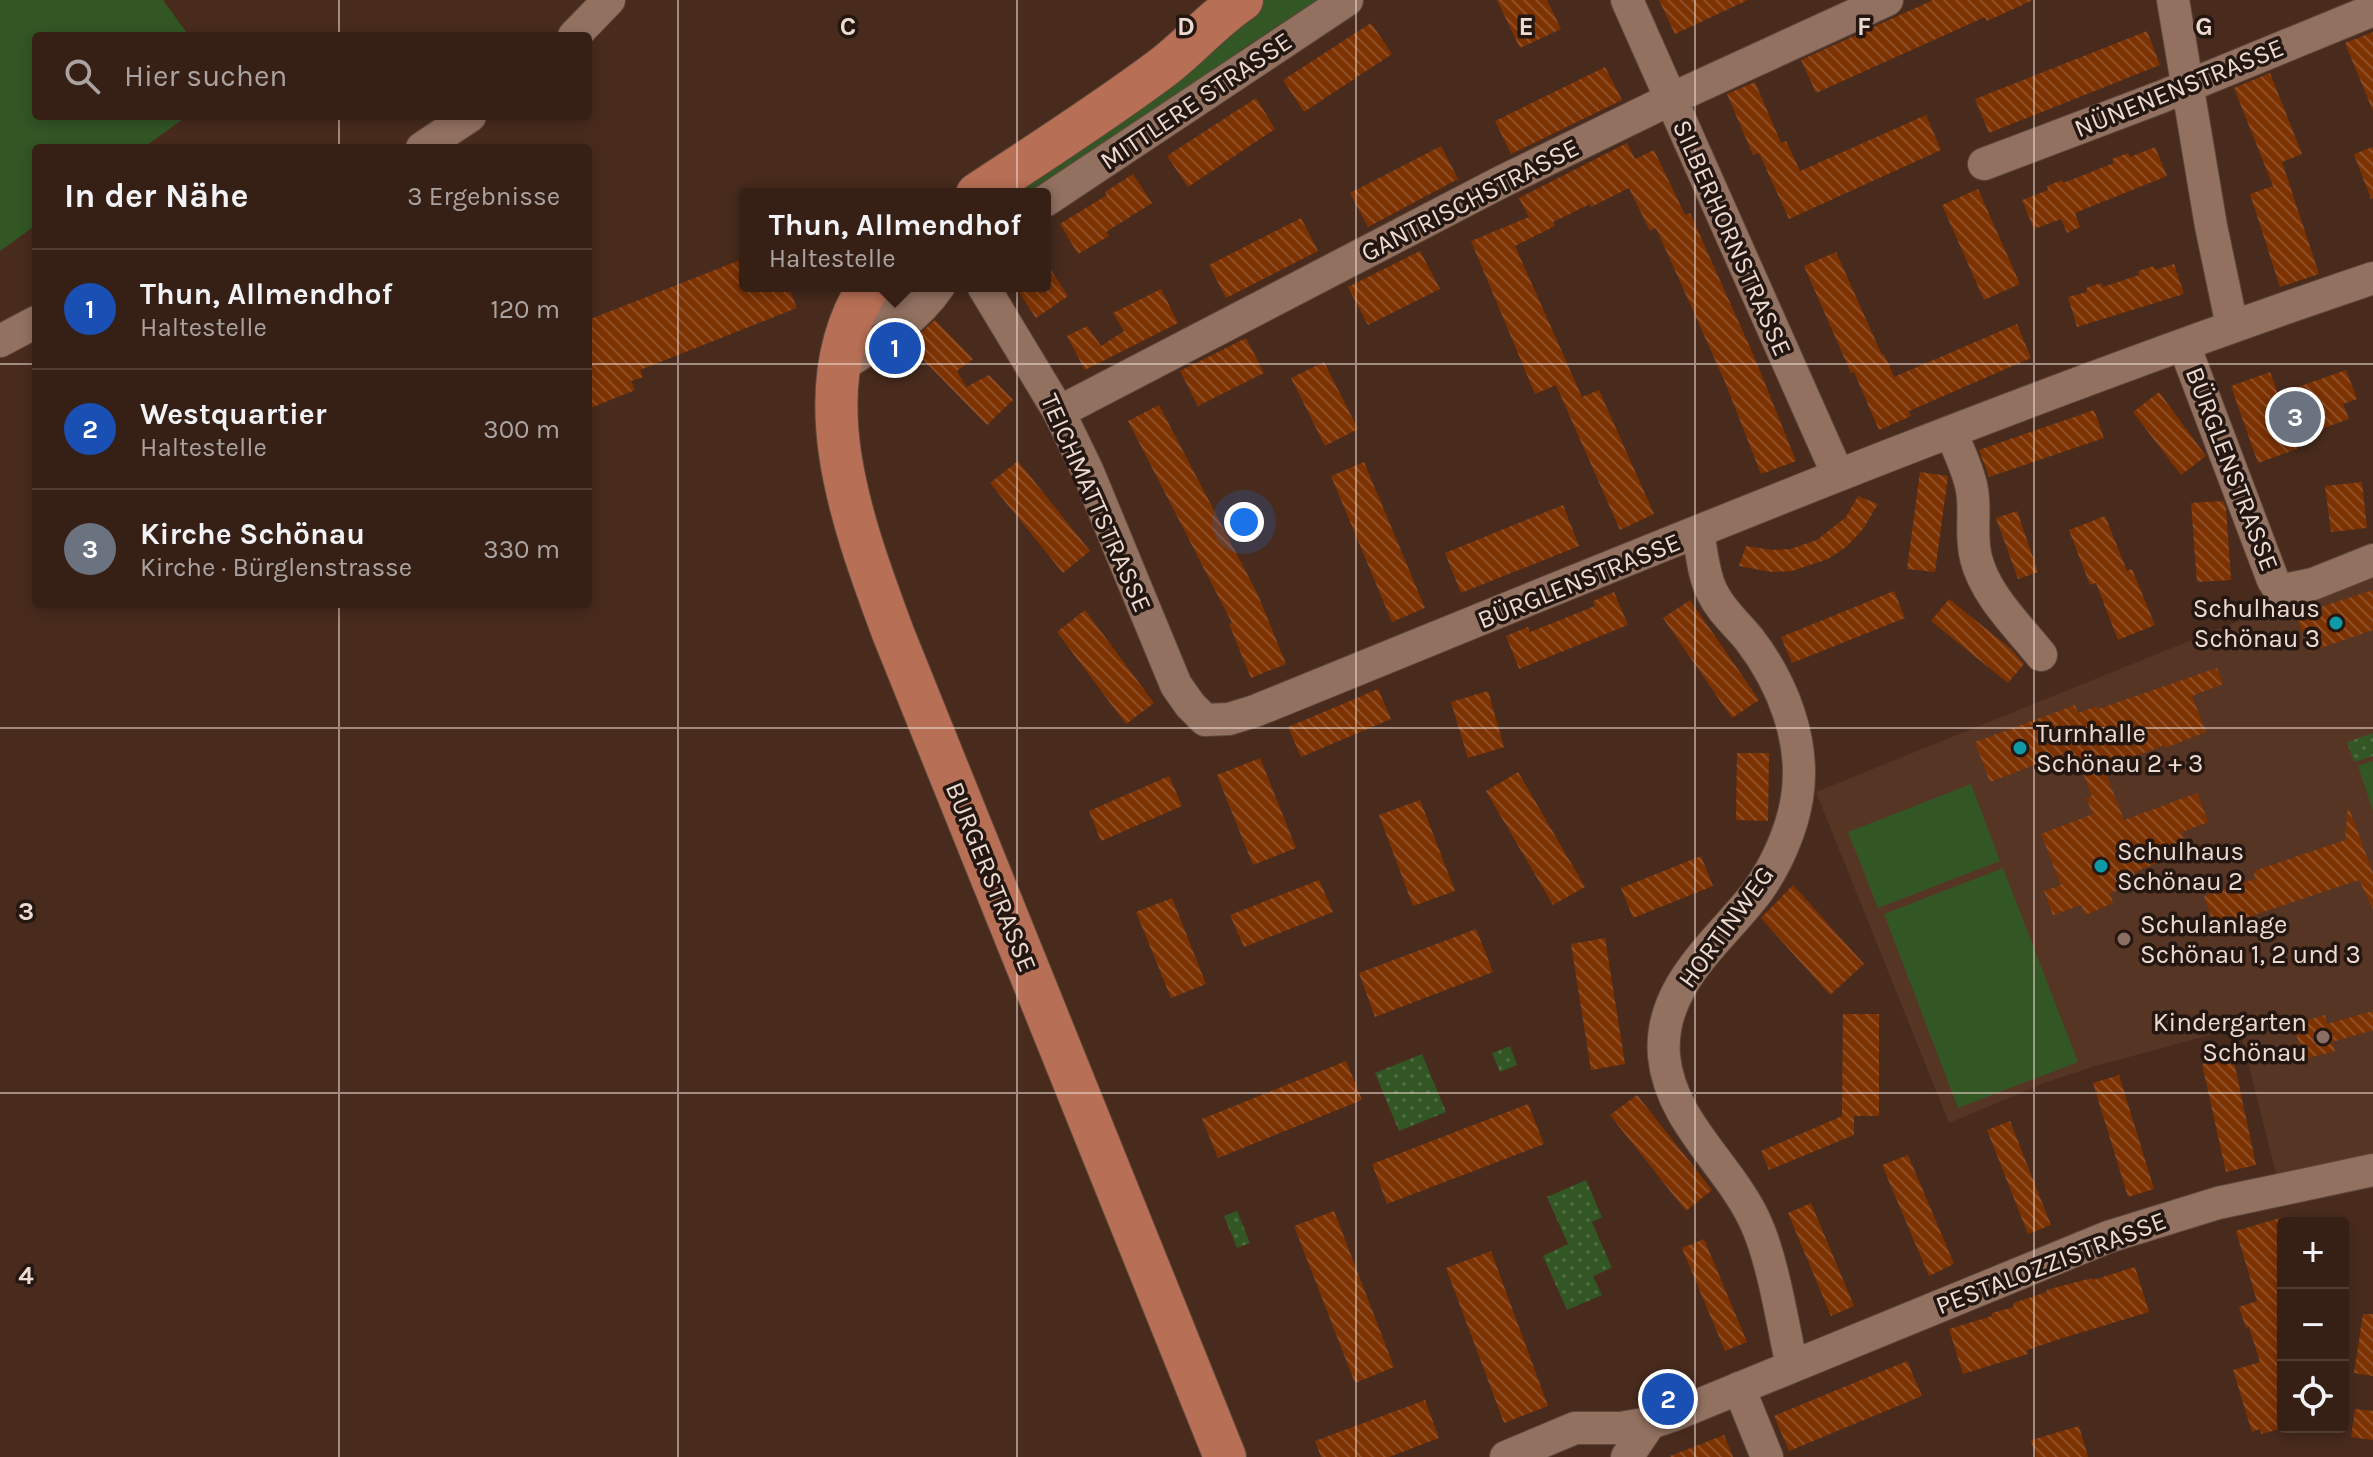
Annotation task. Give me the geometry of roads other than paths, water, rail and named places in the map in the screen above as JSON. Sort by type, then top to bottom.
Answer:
[{"type":"main road","points":[[986,188],[1179,55],[1234,3]]},
{"type":"main road","name":"BURGERSTRASSE","points":[[860,303],[838,368],[837,412],[844,472],[856,528],[874,583],[1225,1457]]},
{"type":"street","points":[[578,32],[609,0]]},
{"type":"street","name":"MITTLERE STRASSE","points":[[1051,197],[1347,0]]},
{"type":"street","name":"SILBERHORNSTRASSE","points":[[1627,0],[1838,475]]},
{"type":"street","name":"GANTRISCHSTRASSE","points":[[1059,412],[1501,182],[1671,99],[1887,0]]},
{"type":"street","points":[[2173,0],[2211,226],[2232,326]]},
{"type":"street","name":"NÜNENENSTRASSE","points":[[1984,164],[2373,10]]},
{"type":"street","points":[[428,144],[464,120]]},
{"type":"street","name":"BÜRGLENSTRASSE","points":[[1205,720],[1229,719],[1255,711],[1838,475],[2232,326],[2373,278]]},
{"type":"street","points":[[860,303],[894,292]]},
{"type":"street","points":[[838,368],[892,333],[934,292]]},
{"type":"street","name":"TEICHMATTSTRASSE","points":[[987,292],[1059,412],[1088,472],[1176,685],[1205,720]]},
{"type":"street","points":[[0,341],[32,324]]},
{"type":"street","name":"BÜRGLENSTRASSE","points":[[2184,345],[2273,580],[2280,591],[2313,584],[2373,560]]},
{"type":"street","points":[[1951,432],[1971,485],[1972,540],[1983,577],[1993,596],[2041,655]]},
{"type":"street","name":"HORTINWEG","points":[[1698,533],[1710,589],[1720,607],[1764,660],[1788,708],[1796,740],[1797,797],[1790,822],[1757,892],[1701,956],[1679,990],[1664,1034],[1664,1058],[1683,1111],[1698,1137],[1744,1199],[1756,1223],[1765,1248],[1792,1366]]},
{"type":"street","name":"PESTALOZZISTRASSE","points":[[1506,1457],[1575,1428],[1620,1428],[1650,1423],[2108,1237],[2218,1203],[2373,1170]]},
{"type":"street","points":[[1739,1388],[1767,1457]]},
{"type":"street","points":[[1627,1457],[1650,1423]]},
{"type":"street","points":[[1575,1428],[1596,1437],[1604,1457]]},
{"type":"place","name":"Thun, Allmendhof","points":[[895,348]]},
{"type":"place","name":"Kirche Schönau","points":[[2295,417]]},
{"type":"place","name":"Schulhaus Schönau 3","points":[[2336,623]]},
{"type":"place","name":"Turnhalle Schönau 2 + 3","points":[[2020,748]]},
{"type":"place","name":"Schulhaus Schönau 2","points":[[2101,866]]},
{"type":"place","name":"Schulanlage Schönau 1, 2 und 3","points":[[2124,939]]},
{"type":"place","name":"Kindergarten Schönau","points":[[2323,1037]]},
{"type":"place","name":"Westquartier","points":[[1668,1399]]}]
